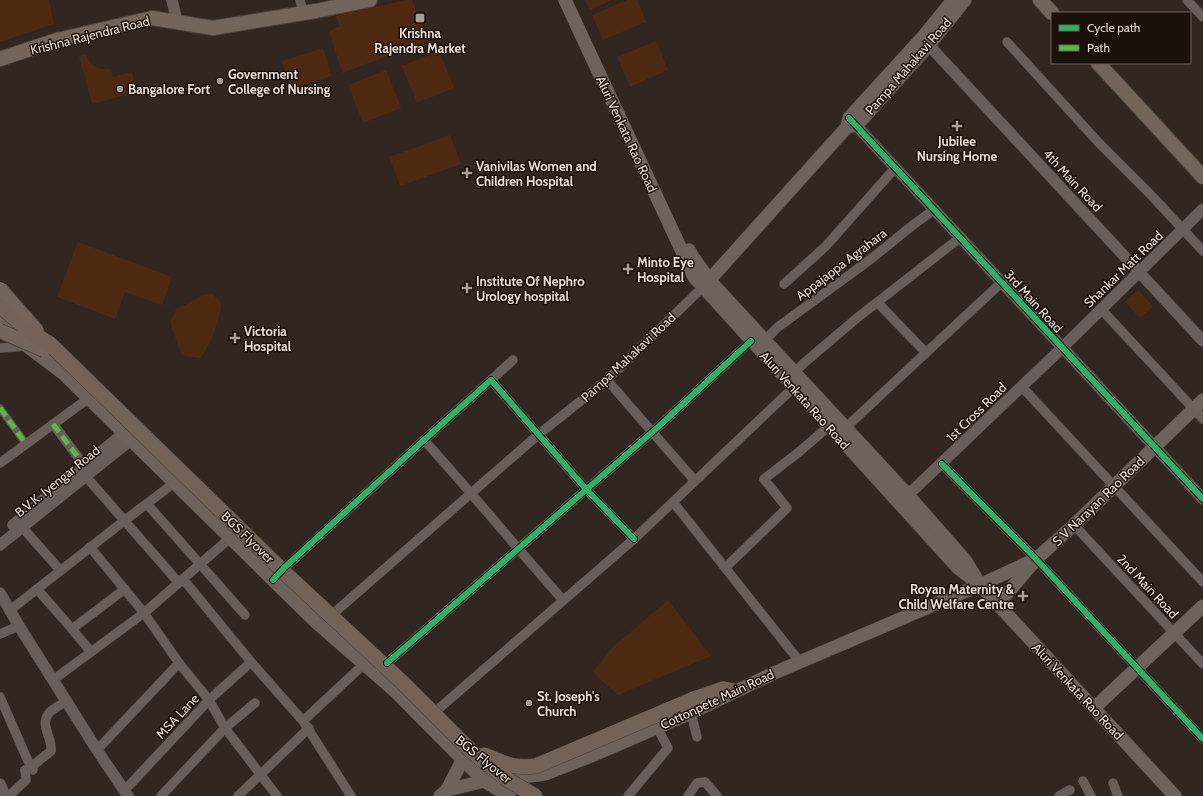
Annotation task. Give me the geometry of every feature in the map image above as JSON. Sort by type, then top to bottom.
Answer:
[{"type":"highway","name":"BGS Flyover","points":[[0,306],[47,347],[403,683],[467,755],[535,795]]},
{"type":"highway","name":"BGS Flyover","points":[[0,314],[47,347],[72,375],[273,573],[322,621],[397,690],[464,757],[485,774],[518,796]]},
{"type":"highway","points":[[467,755],[510,766],[524,768],[536,766],[693,706],[723,689],[734,691]]},
{"type":"main road","name":"Krishna Rajendra Road","points":[[0,59],[57,40],[152,18],[213,28],[302,7],[367,0]]},
{"type":"main road","name":"Aluri Venkata Rao Road","points":[[565,0],[694,277],[706,285],[765,340],[794,372],[837,430],[958,568],[980,585],[1175,796]]},
{"type":"main road","name":"Aluri Venkata Rao Road","points":[[573,0],[706,285],[751,341],[793,388],[908,496],[965,560],[980,585]]},
{"type":"main road","name":"Pampa Mahakavi Road","points":[[925,42],[953,0]]},
{"type":"main road","name":"Pampa Mahakavi Road","points":[[706,285],[851,123],[965,0]]},
{"type":"main road","points":[[1042,0],[1059,12]]},
{"type":"main road","points":[[1042,0],[1051,12]]},
{"type":"main road","points":[[1099,64],[1203,177]]},
{"type":"main road","points":[[1107,64],[1203,167]]},
{"type":"main road","points":[[0,289],[47,347]]},
{"type":"main road","points":[[0,296],[5,302],[43,330],[141,424],[285,567],[387,663],[469,745],[508,777],[535,795],[537,784],[545,774]]},
{"type":"main road","points":[[0,321],[27,346],[64,374],[272,580],[318,623],[467,755],[484,781],[509,796]]},
{"type":"main road","points":[[0,331],[47,347]]},
{"type":"main road","name":"S V Narayan Rao Road","points":[[980,585],[1036,560],[1198,404]]},
{"type":"main road","points":[[998,604],[1036,560]]},
{"type":"main road","name":"Cottonpete Main Road","points":[[734,691],[980,585]]},
{"type":"main road","points":[[1094,708],[1203,606]]},
{"type":"main road","name":"Cottonpete Main Road","points":[[444,793],[484,781],[508,777],[545,774],[591,756],[657,727],[693,706]]},
{"type":"main road","name":"Cottonpete Main Road","points":[[444,793],[467,755]]},
{"type":"street","points":[[172,0],[177,21]]},
{"type":"street","points":[[1187,0],[1202,14]]},
{"type":"street","name":"4th Main Road","points":[[925,42],[1203,340]]},
{"type":"street","points":[[1006,42],[1099,144],[1184,229],[1203,251]]},
{"type":"street","name":"3rd Main Road","points":[[851,123],[935,209],[1203,499]]},
{"type":"street","points":[[784,284],[826,246],[896,168]]},
{"type":"street","name":"Appajappa Agrahara","points":[[765,340],[778,327],[871,259],[935,209]]},
{"type":"street","name":"Shankar Matt Road","points":[[1062,348],[1203,209]]},
{"type":"street","points":[[794,372],[857,318],[960,237]]},
{"type":"street","points":[[726,567],[787,508],[764,479],[799,452],[837,430],[926,353],[1002,282]]},
{"type":"street","name":"Pampa Mahakavi Road","points":[[334,613],[539,434],[607,380],[706,285]]},
{"type":"street","points":[[878,303],[926,353]]},
{"type":"street","points":[[1101,309],[1198,404],[1203,419]]},
{"type":"street","points":[[387,663],[653,431],[751,341]]},
{"type":"street","points":[[0,348],[27,346]]},
{"type":"street","name":"1st Cross Road","points":[[908,496],[1062,348]]},
{"type":"street","points":[[272,580],[513,360]]},
{"type":"street","points":[[491,380],[586,489],[634,539]]},
{"type":"street","points":[[607,380],[695,481]]},
{"type":"street","points":[[1022,387],[1203,582]]},
{"type":"street","points":[[435,712],[634,539],[793,388]]},
{"type":"street","points":[[0,463],[89,398]]},
{"type":"street","points":[[0,408],[26,444]]},
{"type":"street","points":[[53,424],[83,471],[124,521],[181,581],[306,725],[351,796]]},
{"type":"street","name":"B.V.K. Iyengar Road","points":[[0,535],[128,436],[141,424]]},
{"type":"street","points":[[424,440],[472,493],[518,549],[563,600]]},
{"type":"street","points":[[942,464],[1036,560],[1203,740]]},
{"type":"street","name":"B.V.K. Iyengar Road","points":[[0,545],[22,527],[83,471]]},
{"type":"street","points":[[9,611],[174,483]]},
{"type":"street","points":[[673,502],[800,662]]},
{"type":"street","points":[[147,504],[245,615]]},
{"type":"street","name":"2nd Main Road","points":[[1074,525],[1173,634],[1203,664]]},
{"type":"street","points":[[22,527],[60,570]]},
{"type":"street","points":[[53,680],[144,613],[230,538]]},
{"type":"street","points":[[90,547],[144,613],[179,663],[209,700],[225,728],[277,796]]},
{"type":"street","points":[[37,589],[91,652]]},
{"type":"street","points":[[72,629],[125,589]]},
{"type":"street","points":[[0,593],[18,626],[126,794]]},
{"type":"street","points":[[0,634],[18,626]]},
{"type":"street","name":"MSA Lane","points":[[126,794],[209,700],[251,662]]},
{"type":"street","points":[[97,750],[179,663]]},
{"type":"street","points":[[238,796],[364,664]]},
{"type":"street","points":[[0,697],[32,769]]},
{"type":"street","points":[[9,796],[26,780],[25,770],[32,769],[52,751],[50,739],[44,725],[45,720],[50,712],[66,701]]},
{"type":"street","points":[[161,796],[225,728],[254,702]]},
{"type":"street","points":[[693,706],[697,737]]},
{"type":"street","points":[[628,796],[668,748],[657,727]]},
{"type":"street","points":[[1083,781],[1091,796]]},
{"type":"street","points":[[688,796],[697,783],[705,782],[717,796]]},
{"type":"street","points":[[1113,783],[1118,796]]},
{"type":"street","points":[[0,784],[5,796]]},
{"type":"street","points":[[1059,796],[1070,790]]},
{"type":"shaded area","points":[[0,0],[49,0],[54,24],[0,42]]},
{"type":"shaded area","points":[[406,0],[412,0],[428,41],[342,73],[329,31],[340,26],[336,16]]},
{"type":"shaded area","points":[[585,0],[612,0],[590,10]]},
{"type":"shaded area","points":[[627,0],[637,0],[646,22],[603,40],[592,15]]},
{"type":"shaded area","points":[[656,41],[668,70],[630,87],[617,57]]},
{"type":"shaded area","points":[[323,48],[332,76],[291,89],[282,61]]},
{"type":"shaded area","points":[[439,51],[454,88],[417,103],[402,66]]},
{"type":"shaded area","points":[[86,54],[90,62],[96,67],[111,69],[113,77],[132,72],[137,92],[92,104],[79,56]]},
{"type":"shaded area","points":[[386,70],[401,108],[363,123],[348,85]]},
{"type":"shaded area","points":[[450,135],[461,164],[400,186],[389,157]]},
{"type":"shaded area","points":[[78,242],[172,277],[162,305],[125,292],[115,319],[57,297]]},
{"type":"shaded area","points":[[1138,290],[1153,306],[1140,318],[1125,302]]},
{"type":"shaded area","points":[[211,293],[221,302],[221,308],[211,340],[204,354],[200,358],[185,356],[180,351],[170,322],[177,308]]},
{"type":"shaded area","points":[[668,600],[711,656],[618,695],[592,672],[612,648]]},
{"type":"marked path","points":[[0,408],[26,444]]},
{"type":"marked path","points":[[53,424],[84,465]]},
{"type":"cycle path","points":[[849,118],[1203,499]]},
{"type":"cycle path","points":[[387,663],[657,428],[751,341]]},
{"type":"cycle path","points":[[273,580],[285,567],[491,380],[586,489],[634,539]]},
{"type":"cycle path","points":[[942,464],[1036,559],[1203,739]]},
{"type":"place","name":"Krishna Rajendra Market","points":[[420,18]]},
{"type":"place","name":"Government College of Nursing","points":[[220,81]]},
{"type":"place","name":"Bangalore Fort","points":[[120,89]]},
{"type":"place","name":"Jubilee Nursing Home","points":[[957,126]]},
{"type":"place","name":"Vanivilas Women and Children Hospital","points":[[467,173]]},
{"type":"place","name":"Minto Eye Hospital","points":[[628,269]]},
{"type":"place","name":"Institute Of Nephro Urology hospital","points":[[467,288]]},
{"type":"place","name":"Victoria Hospital","points":[[235,338]]},
{"type":"place","name":"Royan Maternity & Child Welfare Centre","points":[[1023,596]]},
{"type":"place","name":"St. Joseph's Church","points":[[529,703]]}]
